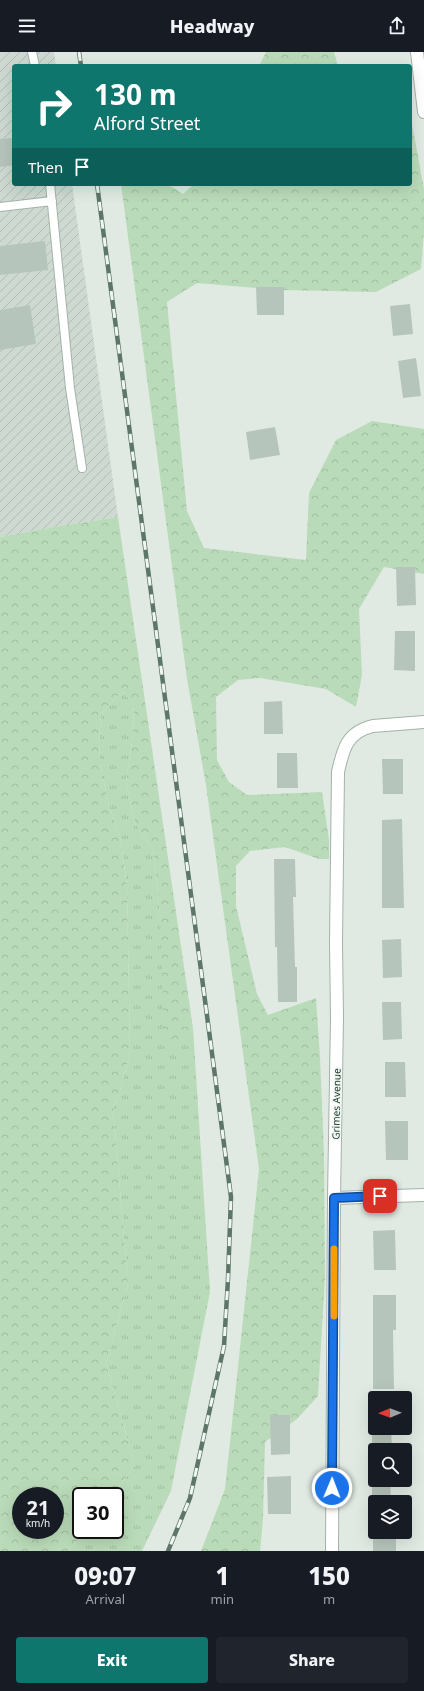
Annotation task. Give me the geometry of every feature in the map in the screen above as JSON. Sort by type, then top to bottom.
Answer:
[{"type":"street","points":[[417,52],[424,112]]},
{"type":"street","name":"Grimes Avenue","points":[[332,1551],[338,772],[342,752],[352,735],[373,726],[424,722]]},
{"type":"street","points":[[334,1198],[424,1196]]},
{"type":"lane","points":[[32,52],[35,64]]},
{"type":"lane","points":[[50,186],[70,388],[82,468]]},
{"type":"lane","points":[[0,207],[52,201]]},
{"type":"shaded area","points":[[0,52],[54,52],[56,64],[12,64],[12,186],[72,186],[118,517],[0,537]]},
{"type":"green space","points":[[266,52],[334,52],[337,64],[260,64]]},
{"type":"green space","points":[[412,124],[424,189],[424,232],[421,269],[376,292],[281,290],[197,283],[167,302],[187,511],[204,548],[306,560],[309,493],[336,440],[372,421],[424,429],[424,574],[384,567],[359,609],[362,675],[356,707],[326,689],[260,678],[238,680],[216,697],[217,760],[229,782],[247,795],[322,792],[329,840],[329,859],[319,859],[285,847],[250,851],[236,866],[236,906],[257,994],[268,1015],[316,998],[324,1154],[325,1277],[318,1396],[297,1419],[265,1442],[263,1519],[260,1551],[201,1551],[225,1489],[259,1169],[206,785],[187,679],[121,186],[170,186],[183,194],[192,186],[412,186]]},
{"type":"green space","points":[[118,517],[193,1028],[189,1034],[175,1041],[164,1035],[160,914],[153,849],[135,823],[126,782],[133,735],[134,704],[122,691],[101,714],[99,742],[100,764],[109,806],[120,836],[127,886],[130,1053],[118,1098],[113,1108],[128,1284],[106,1363],[135,1465],[119,1487],[72,1487],[72,1539],[78,1539],[68,1551],[0,1551],[0,537]]},
{"type":"green space","points":[[122,691],[134,704],[133,735],[126,782],[135,823],[153,849],[160,914],[189,1034],[193,1028],[210,1292],[171,1491],[142,1551],[68,1551],[78,1539],[124,1539],[124,1487],[119,1487],[135,1465],[106,1363],[128,1284],[113,1108],[118,1098],[130,1053],[127,885],[120,836],[109,806],[100,764],[99,742],[101,714]]},
{"type":"building","points":[[12,138],[12,165],[0,167],[0,139]]},
{"type":"building","points":[[45,241],[48,270],[0,275],[0,246]]},
{"type":"building","points":[[256,287],[284,287],[284,315],[257,315]]},
{"type":"building","points":[[410,304],[413,334],[393,336],[390,306]]},
{"type":"building","points":[[30,305],[36,344],[0,350],[0,310]]},
{"type":"building","points":[[416,358],[421,396],[403,398],[398,361]]},
{"type":"building","points":[[275,427],[280,455],[250,460],[246,432]]},
{"type":"building","points":[[396,567],[415,567],[416,605],[397,606]]},
{"type":"building","points":[[395,631],[415,631],[415,671],[394,670]]},
{"type":"building","points":[[282,701],[283,734],[264,734],[264,702]]},
{"type":"building","points":[[277,753],[297,753],[298,788],[277,788]]},
{"type":"building","points":[[382,759],[403,759],[403,794],[383,794]]},
{"type":"building","points":[[402,819],[404,908],[382,908],[382,820]]},
{"type":"building","points":[[274,859],[295,859],[296,897],[293,897],[295,967],[297,967],[297,1002],[278,1002],[277,947],[275,947]]},
{"type":"building","points":[[401,939],[402,977],[383,978],[382,940]]},
{"type":"building","points":[[382,1002],[401,1002],[402,1039],[383,1040]]},
{"type":"building","points":[[385,1062],[405,1062],[406,1097],[385,1097]]},
{"type":"building","points":[[385,1121],[408,1121],[408,1160],[386,1160]]},
{"type":"building","points":[[395,1230],[396,1270],[374,1270],[373,1231]]},
{"type":"building","points":[[373,1295],[396,1295],[396,1330],[393,1330],[394,1389],[373,1389]]},
{"type":"building","points":[[270,1415],[290,1415],[290,1454],[271,1455]]},
{"type":"building","points":[[372,1435],[391,1435],[392,1443],[372,1443]]},
{"type":"building","points":[[291,1476],[291,1514],[268,1514],[267,1477]]},
{"type":"building","points":[[372,1487],[390,1487],[391,1495],[372,1495]]},
{"type":"building","points":[[373,1539],[396,1539],[396,1551],[373,1551]]},
{"type":"railway","points":[[79,52],[81,64]]},
{"type":"railway","points":[[97,186],[231,1197],[224,1346],[190,1498],[168,1551]]},
{"type":"slow traffic","points":[[334,1249],[334,1316]]},
{"type":"route","points":[[332,1488],[334,1198],[380,1196]]}]
